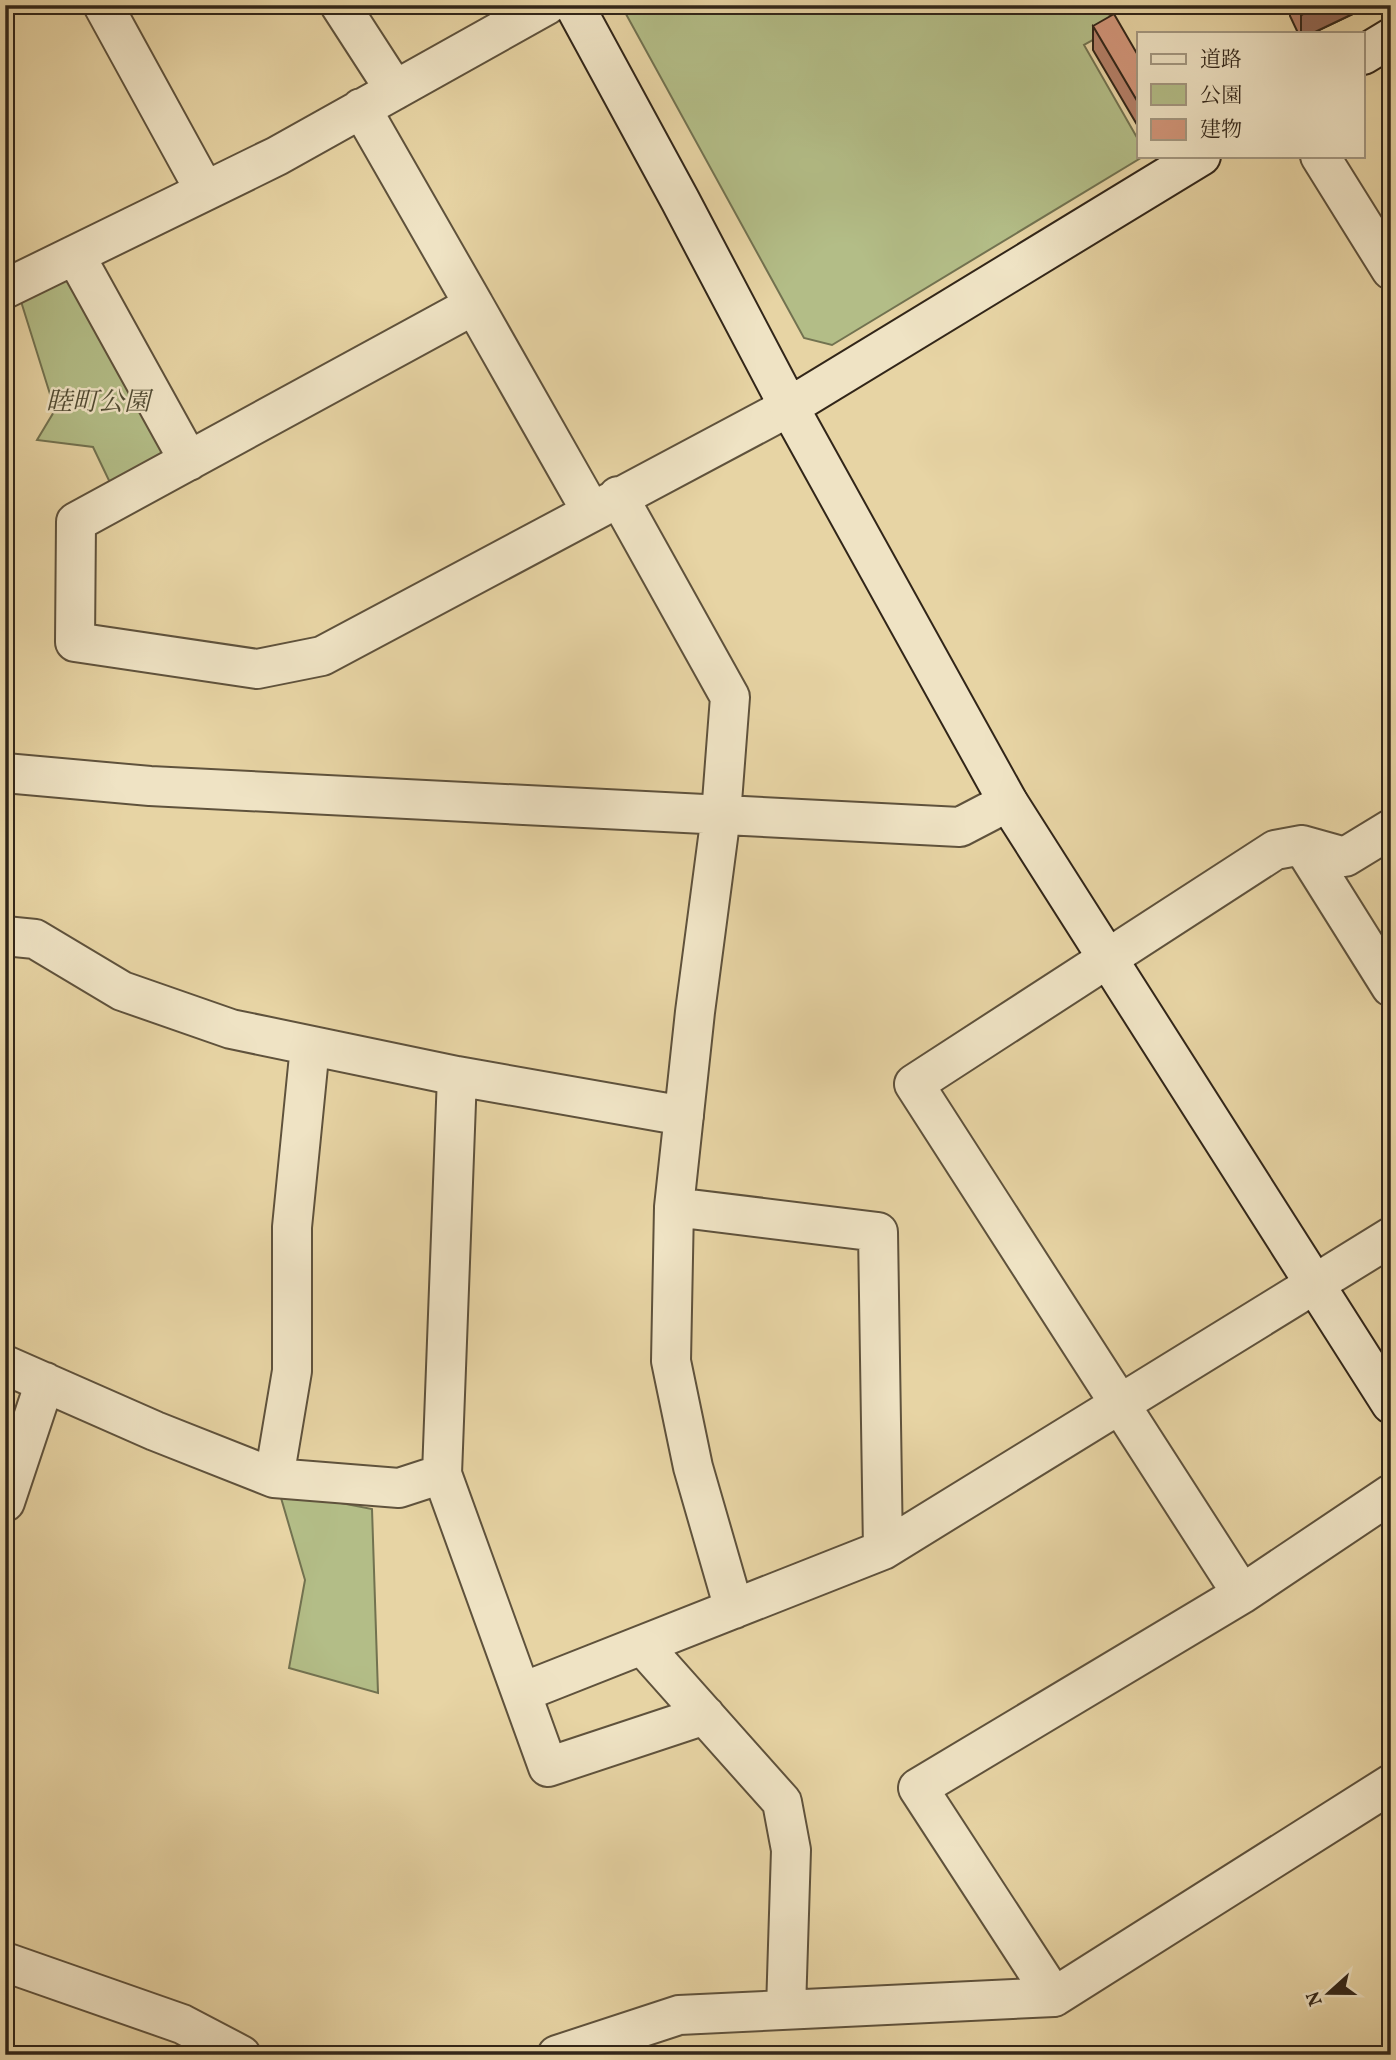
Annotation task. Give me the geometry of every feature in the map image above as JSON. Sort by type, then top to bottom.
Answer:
[{"type":"street","points":[[103,5],[205,191]]},
{"type":"street","points":[[340,5],[395,90]]},
{"type":"street","points":[[5,289],[277,156],[547,5]]},
{"type":"street","points":[[574,5],[789,407],[1008,802],[1391,1404]]},
{"type":"street","points":[[1364,54],[1391,38]]},
{"type":"street","points":[[361,108],[474,305],[730,696],[721,815],[674,1207],[671,1361],[693,1467],[734,1609]]},
{"type":"street","points":[[474,305],[76,523],[75,642],[257,669],[322,656],[789,407],[1198,158]]},
{"type":"street","points":[[1321,158],[1391,270]]},
{"type":"street","points":[[75,255],[189,461]]},
{"type":"street","points":[[5,773],[150,786],[960,827],[1008,802]]},
{"type":"street","points":[[1242,1594],[914,1084],[1275,850],[1302,845],[1345,857],[1391,829]]},
{"type":"street","points":[[1302,845],[1391,988]]},
{"type":"street","points":[[5,936],[35,939],[122,991],[231,1029],[457,1076],[684,1116]]},
{"type":"street","points":[[274,1478],[292,1370],[292,1227],[310,1045]]},
{"type":"street","points":[[457,1076],[442,1474],[548,1767],[705,1715]]},
{"type":"street","points":[[674,1207],[878,1232],[883,1549]]},
{"type":"street","points":[[523,1692],[883,1549],[1391,1237]]},
{"type":"street","points":[[5,1366],[155,1431],[274,1478],[399,1488],[442,1474]]},
{"type":"street","points":[[5,1502],[45,1382]]},
{"type":"street","points":[[1054,1997],[918,1788],[1242,1594],[1391,1494]]},
{"type":"street","points":[[643,1646],[782,1802],[791,1850],[786,2009]]},
{"type":"street","points":[[557,2055],[679,2015],[1054,1997],[1391,1784]]},
{"type":"street","points":[[5,1962],[182,2024],[241,2055]]},
{"type":"green space","points":[[621,5],[1104,5],[1116,27],[1084,45],[1137,138],[1137,158],[1141,158],[832,345],[804,338]]},
{"type":"green space","name":"睦町公園","points":[[72,263],[182,460],[114,491],[93,447],[37,440],[55,410],[19,295]]},
{"type":"green space","points":[[279,1491],[372,1509],[378,1693],[289,1668],[305,1580]]},
{"type":"building","points":[[1296,5],[1322,5],[1301,15]]},
{"type":"building","points":[[1114,14],[1137,54],[1137,101],[1093,26]]}]
